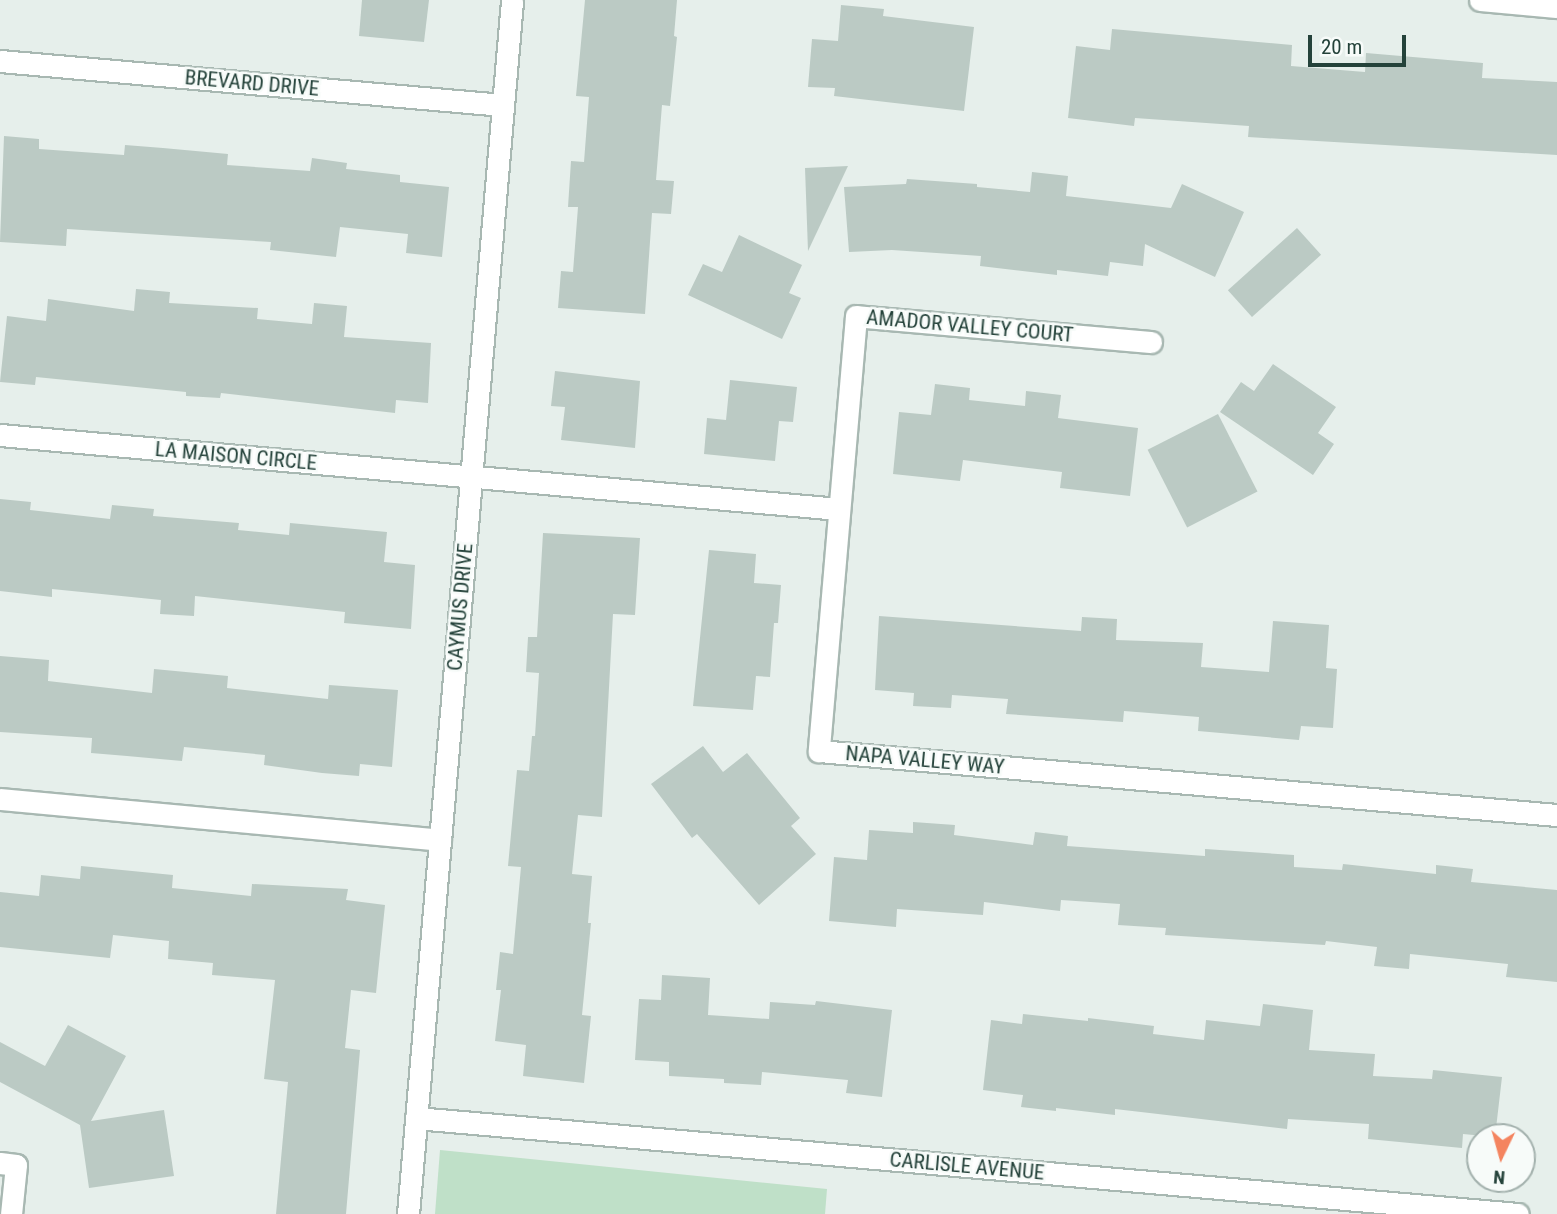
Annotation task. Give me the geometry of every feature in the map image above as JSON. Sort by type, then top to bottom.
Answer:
[{"type":"street","name":"CAYMUS DRIVE","points":[[408,1214],[512,0]]},
{"type":"street","points":[[1480,0],[1557,7]]},
{"type":"street","name":"BREVARD DRIVE","points":[[0,61],[503,105]]},
{"type":"street","name":"AMADOR VALLEY COURT","points":[[839,509],[856,316],[1151,342]]},
{"type":"street","name":"LA MAISON CIRCLE","points":[[0,435],[471,476]]},
{"type":"street","points":[[471,476],[839,509]]},
{"type":"street","name":"NAPA VALLEY WAY","points":[[839,509],[819,751],[1557,815]]},
{"type":"street","points":[[0,799],[440,840]]},
{"type":"street","name":"CARLISLE AVENUE","points":[[416,1118],[1518,1214]]},
{"type":"street","points":[[0,1163],[16,1164],[11,1214]]},
{"type":"green space","points":[[440,1150],[827,1189],[825,1214],[435,1214]]},
{"type":"building","points":[[362,0],[429,0],[424,42],[359,36]]},
{"type":"building","points":[[585,0],[677,0],[674,36],[677,37],[670,106],[662,105],[656,180],[674,181],[671,214],[652,213],[645,314],[558,308],[561,271],[573,272],[578,207],[568,207],[571,161],[584,162],[589,97],[576,96]]},
{"type":"building","points":[[841,5],[884,9],[883,16],[974,27],[964,111],[834,96],[835,88],[808,87],[812,39],[838,41]]},
{"type":"building","points":[[1112,29],[1292,45],[1291,66],[1365,72],[1366,53],[1483,63],[1482,78],[1557,82],[1557,155],[1248,137],[1249,126],[1135,118],[1134,126],[1068,118],[1076,46],[1110,50]]},
{"type":"building","points":[[4,136],[39,139],[39,149],[124,155],[125,145],[163,148],[228,154],[227,165],[310,171],[312,158],[347,163],[346,169],[400,175],[400,182],[449,187],[442,257],[406,253],[408,234],[340,227],[336,257],[270,250],[271,242],[67,229],[66,246],[0,242]]},
{"type":"building","points":[[848,166],[808,251],[805,168]]},
{"type":"building","points":[[1032,172],[1068,176],[1066,196],[1171,208],[1182,184],[1244,212],[1215,277],[1145,244],[1143,266],[1110,262],[1108,276],[1057,270],[1057,275],[980,266],[981,256],[892,250],[849,252],[844,187],[906,184],[907,179],[977,184],[977,187],[1030,192]]},
{"type":"building","points":[[1297,228],[1321,255],[1252,317],[1228,290]]},
{"type":"building","points":[[739,235],[802,265],[789,293],[801,298],[782,339],[688,295],[703,264],[722,272]]},
{"type":"building","points":[[136,289],[170,292],[169,303],[258,308],[257,319],[312,324],[314,303],[347,306],[344,337],[431,343],[428,403],[396,400],[395,413],[221,393],[220,398],[186,396],[186,392],[36,377],[35,385],[0,382],[7,316],[46,321],[48,299],[134,311]]},
{"type":"building","points":[[1273,364],[1336,407],[1318,433],[1334,444],[1313,475],[1220,412],[1241,382],[1254,391]]},
{"type":"building","points":[[555,371],[640,381],[635,448],[561,440],[565,407],[551,406]]},
{"type":"building","points":[[730,380],[797,387],[793,422],[779,421],[775,461],[704,454],[707,418],[726,420]]},
{"type":"building","points":[[935,384],[970,388],[969,400],[1025,406],[1026,391],[1061,395],[1058,418],[1138,428],[1130,496],[1060,488],[1062,472],[963,460],[960,481],[893,474],[899,412],[931,415]]},
{"type":"building","points":[[1218,414],[1257,492],[1187,527],[1148,450]]},
{"type":"building","points":[[0,499],[31,502],[30,510],[110,519],[112,505],[154,509],[153,516],[239,523],[238,530],[289,535],[290,523],[387,532],[384,562],[415,565],[411,629],[344,623],[345,612],[195,596],[194,616],[160,614],[161,600],[52,589],[52,597],[0,591]]},
{"type":"building","points":[[543,533],[640,538],[635,615],[613,614],[602,817],[578,815],[572,874],[592,876],[588,923],[591,923],[582,1015],[591,1016],[584,1083],[523,1076],[526,1045],[495,1041],[501,990],[496,990],[500,952],[513,954],[521,867],[508,866],[517,770],[529,771],[532,736],[535,736],[539,673],[526,672],[528,637],[537,637]]},
{"type":"building","points":[[709,550],[756,554],[754,583],[781,585],[778,623],[774,623],[770,677],[756,676],[753,710],[693,706]]},
{"type":"building","points":[[879,616],[1081,631],[1082,617],[1117,619],[1116,640],[1203,643],[1201,667],[1269,672],[1273,621],[1329,625],[1326,668],[1337,669],[1333,728],[1301,726],[1299,740],[1198,731],[1199,717],[1124,711],[1123,722],[1006,714],[1008,699],[952,695],[951,708],[913,706],[914,693],[875,690]]},
{"type":"building","points":[[0,656],[49,660],[48,681],[152,693],[154,669],[228,676],[227,688],[328,699],[329,685],[398,690],[392,767],[360,764],[359,776],[264,765],[265,755],[184,747],[182,761],[91,753],[92,738],[0,732]]},
{"type":"building","points":[[703,746],[723,772],[747,753],[800,818],[791,826],[816,854],[759,905],[697,834],[692,838],[651,784]]},
{"type":"building","points":[[913,822],[955,825],[954,835],[1033,845],[1035,832],[1068,836],[1067,846],[1205,856],[1205,849],[1294,855],[1294,867],[1342,870],[1343,864],[1436,874],[1436,865],[1473,869],[1471,882],[1557,890],[1557,982],[1506,977],[1508,964],[1410,954],[1409,969],[1374,966],[1377,947],[1326,941],[1325,945],[1165,935],[1166,928],[1118,925],[1120,904],[1061,900],[1060,911],[984,902],[983,915],[897,909],[896,927],[829,921],[834,857],[867,860],[869,830],[913,833]]},
{"type":"building","points":[[81,866],[173,875],[172,888],[251,896],[252,884],[348,889],[346,900],[385,905],[376,993],[351,990],[345,1048],[360,1050],[346,1214],[276,1214],[288,1082],[264,1079],[275,980],[212,975],[213,963],[168,959],[169,941],[113,935],[110,958],[0,947],[0,892],[39,896],[41,875],[80,879]]},
{"type":"building","points":[[662,975],[710,978],[708,1015],[769,1019],[770,1002],[815,1005],[816,1001],[892,1010],[882,1097],[846,1093],[848,1080],[762,1072],[761,1085],[724,1083],[724,1079],[669,1076],[669,1062],[635,1060],[639,999],[661,1000]]},
{"type":"building","points":[[1263,1004],[1313,1010],[1309,1050],[1375,1054],[1373,1076],[1432,1079],[1433,1070],[1502,1077],[1497,1123],[1466,1123],[1462,1148],[1368,1139],[1369,1124],[1288,1119],[1287,1129],[1115,1109],[1115,1115],[1056,1108],[1056,1111],[1021,1107],[1023,1095],[983,1090],[991,1020],[1022,1024],[1023,1014],[1088,1021],[1088,1018],[1154,1026],[1153,1034],[1204,1040],[1206,1020],[1260,1026]]},
{"type":"building","points":[[68,1025],[126,1056],[91,1121],[164,1110],[174,1176],[89,1188],[80,1125],[0,1082],[0,1042],[45,1066]]}]
